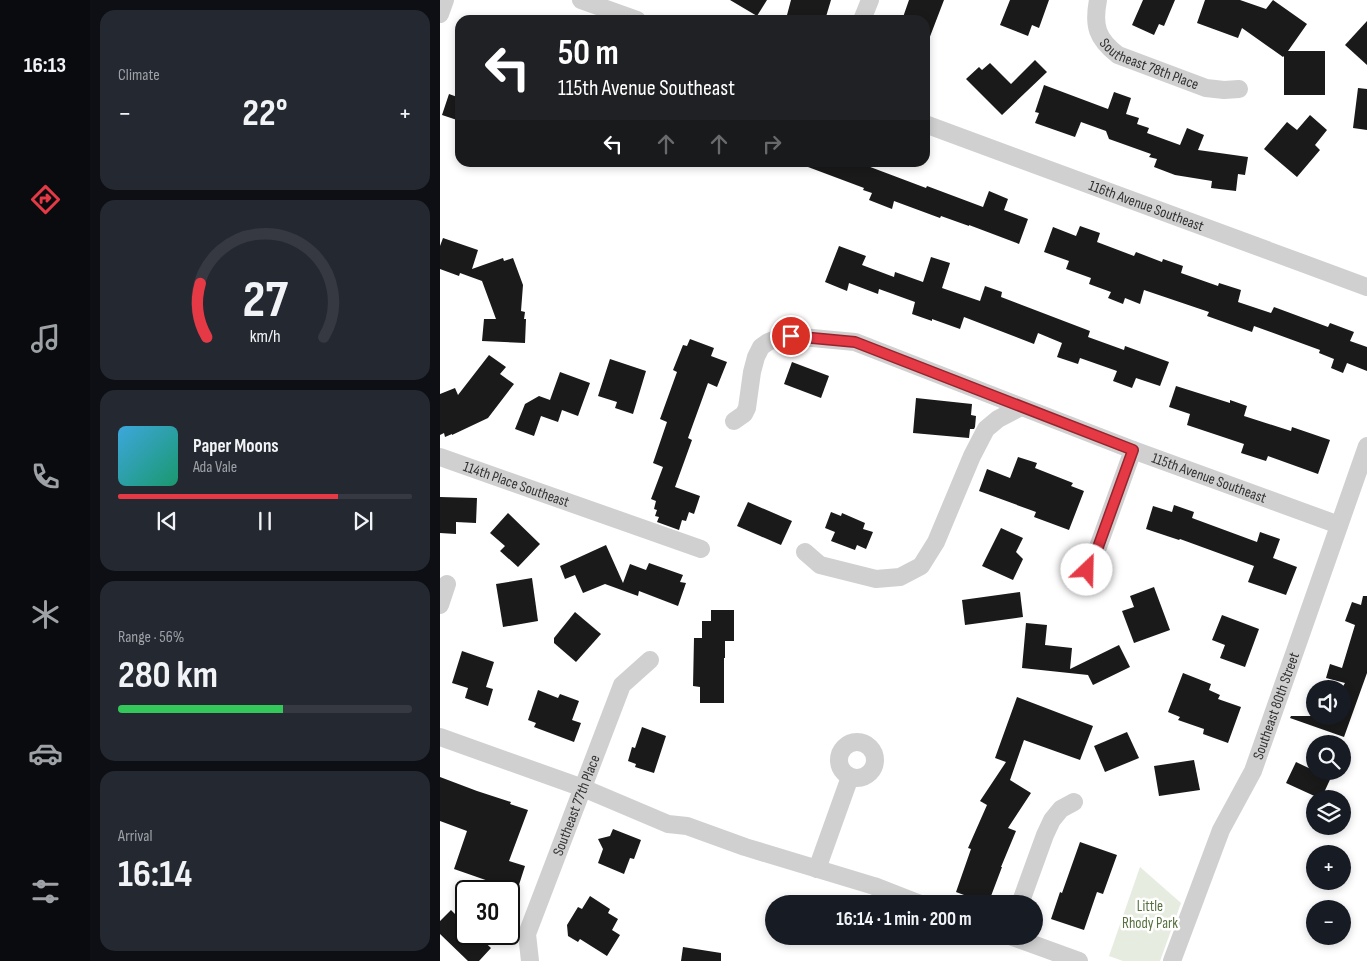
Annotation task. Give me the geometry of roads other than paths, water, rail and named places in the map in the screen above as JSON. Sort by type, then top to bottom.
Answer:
[{"type":"street","points":[[440,14],[445,0]]},
{"type":"street","points":[[581,0],[623,15]]},
{"type":"street","points":[[864,15],[870,0]]},
{"type":"street","name":"Southeast 78th Place","points":[[1098,0],[1096,27],[1100,38],[1108,48],[1118,55],[1206,88],[1240,89]]},
{"type":"street","name":"116th Avenue Southeast","points":[[930,126],[1367,288]]},
{"type":"street","name":"115th Avenue Southeast","points":[[734,420],[744,414],[747,408],[756,357],[761,348],[768,342],[791,336],[855,342],[1133,450],[1339,525]]},
{"type":"street","points":[[805,552],[820,565],[876,579],[900,577],[921,566],[936,542],[972,456],[986,429],[998,419],[1021,407]]},
{"type":"street","name":"Southeast 80th Street","points":[[1172,961],[1222,830],[1254,771],[1367,446]]},
{"type":"street","points":[[1082,580],[1093,561],[1133,450]]},
{"type":"street","name":"114th Place Southeast","points":[[440,457],[701,549]]},
{"type":"street","points":[[440,605],[447,584]]},
{"type":"street","name":"Southeast 77th Place","points":[[530,961],[527,934],[622,685],[650,660]]},
{"type":"street","points":[[440,737],[583,788],[668,824],[687,826],[745,847],[874,886],[897,895]]},
{"type":"street","points":[[817,869],[850,777]]},
{"type":"street","points":[[1023,895],[1052,820],[1061,809],[1074,802]]},
{"type":"street","points":[[1035,945],[1079,961]]},
{"type":"park label","name":"Little Rhody Park","points":[[1150,914]]}]
